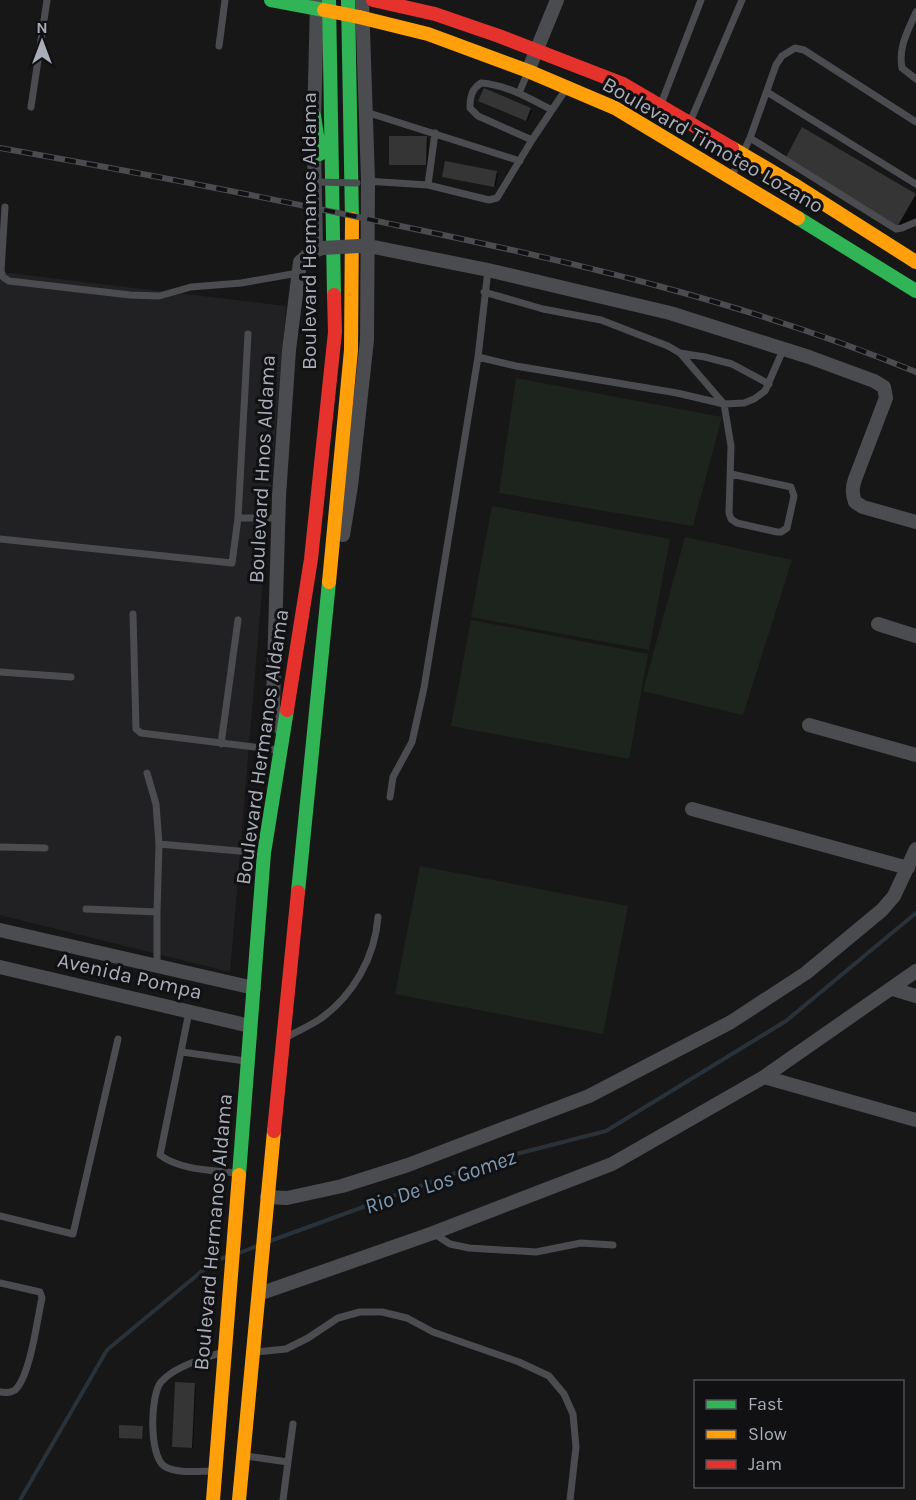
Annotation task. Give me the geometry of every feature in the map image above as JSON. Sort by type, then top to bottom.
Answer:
[{"type":"main road","name":"Boulevard Timoteo Lozano","points":[[271,0],[322,5],[361,18],[428,34],[528,71],[615,108],[732,177],[916,291]]},
{"type":"main road","name":"Boulevard Hermanos Aldama","points":[[213,1500],[250,1026],[268,1007],[329,587],[351,350],[348,0]]},
{"type":"main road","name":"Boulevard Timoteo Lozano","points":[[373,0],[435,15],[623,84],[793,184],[916,262]]},
{"type":"main road","name":"Boulevard Hermanos Aldama","points":[[239,1500],[282,1040],[268,1007],[254,988],[264,853],[311,559],[335,332],[333,206],[322,5]]},
{"type":"main road","points":[[314,116],[326,196],[333,206]]},
{"type":"street","points":[[329,587],[343,537],[367,340],[362,182],[366,112],[362,0]]},
{"type":"street","points":[[435,15],[440,0]]},
{"type":"street","points":[[528,71],[557,0]]},
{"type":"street","points":[[322,5],[314,116],[319,249],[364,246],[488,270],[670,313],[809,357],[874,381],[884,387],[886,398],[852,488],[855,502],[864,507],[916,522]]},
{"type":"street","name":"Boulevard Hnos Aldama","points":[[283,732],[275,720],[273,705],[278,518],[288,361],[300,262],[319,249]]},
{"type":"street","points":[[878,624],[916,636]]},
{"type":"street","points":[[809,725],[916,755]]},
{"type":"street","points":[[692,809],[908,868]]},
{"type":"street","points":[[266,1204],[342,1186],[408,1165],[589,1096],[731,1022],[806,973],[882,910],[894,896],[916,849]]},
{"type":"street","points":[[0,930],[254,988]]},
{"type":"street","name":"Avenida Pompa","points":[[0,966],[250,1026]]},
{"type":"street","points":[[259,1294],[433,1233],[612,1164],[764,1077],[893,989],[916,970]]},
{"type":"street","points":[[893,989],[916,996]]},
{"type":"street","points":[[764,1077],[916,1120]]},
{"type":"lane","points":[[31,107],[47,0]]},
{"type":"lane","points":[[219,46],[225,0]]},
{"type":"lane","points":[[661,105],[701,0]]},
{"type":"lane","points":[[690,122],[742,0]]},
{"type":"lane","points":[[916,12],[903,43],[900,58],[902,68],[916,79]]},
{"type":"lane","points":[[732,177],[744,155],[776,65],[782,56],[795,48],[804,50],[916,122]]},
{"type":"lane","points":[[519,93],[528,71]]},
{"type":"lane","points":[[532,140],[478,116],[470,108],[470,98],[474,88],[481,83],[494,84],[519,93],[552,110]]},
{"type":"lane","points":[[317,183],[362,182],[428,185],[493,199],[500,194],[567,87]]},
{"type":"lane","points":[[767,92],[916,184]]},
{"type":"lane","points":[[366,112],[520,161]]},
{"type":"lane","points":[[428,185],[435,133]]},
{"type":"lane","points":[[750,138],[896,229],[916,222]]},
{"type":"lane","points":[[5,207],[1,274],[9,281],[130,295],[159,296],[190,287],[241,283],[298,273]]},
{"type":"lane","points":[[390,797],[393,777],[412,742],[424,688],[478,357],[488,270]]},
{"type":"lane","points":[[484,292],[543,309],[601,320],[668,346],[680,353],[723,404],[730,436],[729,513],[731,519],[737,523],[777,532],[787,528],[795,496],[790,487],[731,474]]},
{"type":"lane","points":[[0,539],[232,562],[238,518],[248,334]]},
{"type":"lane","points":[[478,357],[516,366],[677,393],[723,404],[744,403],[765,391],[783,350]]},
{"type":"lane","points":[[680,353],[732,364],[769,384]]},
{"type":"lane","points":[[238,518],[278,518]]},
{"type":"lane","points":[[133,614],[136,729],[141,733],[280,751]]},
{"type":"lane","points":[[221,744],[238,620]]},
{"type":"lane","points":[[0,672],[71,676]]},
{"type":"lane","points":[[147,773],[156,804],[159,844],[157,966]]},
{"type":"lane","points":[[159,844],[264,853]]},
{"type":"lane","points":[[0,847],[45,848]]},
{"type":"lane","points":[[86,909],[157,912]]},
{"type":"lane","points":[[282,1040],[320,1020],[355,984],[368,961],[377,934],[378,917]]},
{"type":"lane","points":[[189,1012],[160,1155],[173,1162],[191,1167],[239,1174]]},
{"type":"lane","points":[[0,1216],[73,1234],[118,1039]]},
{"type":"lane","points":[[182,1052],[248,1061]]},
{"type":"lane","points":[[433,1233],[450,1244],[469,1248],[536,1252],[581,1243],[613,1245]]},
{"type":"lane","points":[[0,1283],[40,1292],[42,1298],[25,1375],[16,1390],[7,1393],[0,1392]]},
{"type":"lane","points":[[254,1352],[286,1349],[308,1338],[338,1318],[360,1312],[382,1312],[406,1318],[433,1332],[519,1362],[549,1376],[564,1394],[573,1414],[576,1447],[570,1500]]},
{"type":"lane","points":[[215,1471],[172,1469],[164,1466],[154,1449],[154,1411],[156,1392],[161,1383],[176,1370],[225,1351]]},
{"type":"lane","points":[[283,1500],[293,1424]]},
{"type":"lane","points":[[243,1455],[288,1462]]},
{"type":"shaded area","points":[[0,272],[286,306],[230,972],[0,915]]},
{"type":"shaded area","points":[[516,378],[722,417],[693,526],[499,493]]},
{"type":"shaded area","points":[[492,506],[670,539],[649,650],[471,617]]},
{"type":"shaded area","points":[[685,537],[792,560],[743,715],[643,691]]},
{"type":"shaded area","points":[[471,620],[648,654],[629,759],[451,726]]},
{"type":"shaded area","points":[[420,866],[628,906],[603,1034],[395,994]]},
{"type":"building","points":[[484,88],[531,108],[526,121],[478,101]]},
{"type":"building","points":[[802,127],[916,194],[897,227],[785,159]]},
{"type":"building","points":[[389,136],[427,136],[426,165],[389,165]]},
{"type":"building","points":[[445,161],[497,171],[494,187],[442,177]]},
{"type":"building","points":[[175,1382],[195,1383],[192,1448],[172,1447]]},
{"type":"building","points":[[119,1425],[143,1426],[142,1439],[119,1438]]},
{"type":"waterway","name":"Rio De Los Gomez","points":[[270,1241],[489,1161],[606,1131],[786,1021],[916,913]]},
{"type":"waterway","name":"Rio De Los Gomez","points":[[239,1253],[257,1246]]},
{"type":"waterway","name":"Rio De Los Gomez","points":[[20,1500],[107,1350],[214,1261],[226,1257]]},
{"type":"railway","points":[[0,148],[304,206],[535,255],[728,306],[854,348],[916,372]]},
{"type":"traffic: fast","points":[[271,0],[324,10]]},
{"type":"traffic: fast","points":[[329,0],[334,295]]},
{"type":"traffic: fast","points":[[348,0],[352,219]]},
{"type":"traffic: fast","points":[[314,116],[320,154]]},
{"type":"traffic: fast","points":[[798,218],[916,291]]},
{"type":"traffic: fast","points":[[298,892],[329,582]]},
{"type":"traffic: fast","points":[[239,1175],[264,853],[287,710]]},
{"type":"traffic: slow","points":[[324,10],[359,17]]},
{"type":"traffic: slow","points":[[359,17],[428,34],[528,71],[615,108],[798,218]]},
{"type":"traffic: slow","points":[[732,148],[916,262]]},
{"type":"traffic: slow","points":[[329,582],[351,350],[352,219]]},
{"type":"traffic: slow","points":[[239,1500],[274,1131]]},
{"type":"traffic: slow","points":[[213,1500],[239,1175]]},
{"type":"traffic: jam","points":[[373,0],[435,14],[623,84],[732,148]]},
{"type":"traffic: jam","points":[[287,710],[311,559],[335,332],[334,295]]},
{"type":"traffic: jam","points":[[274,1131],[298,892]]}]
